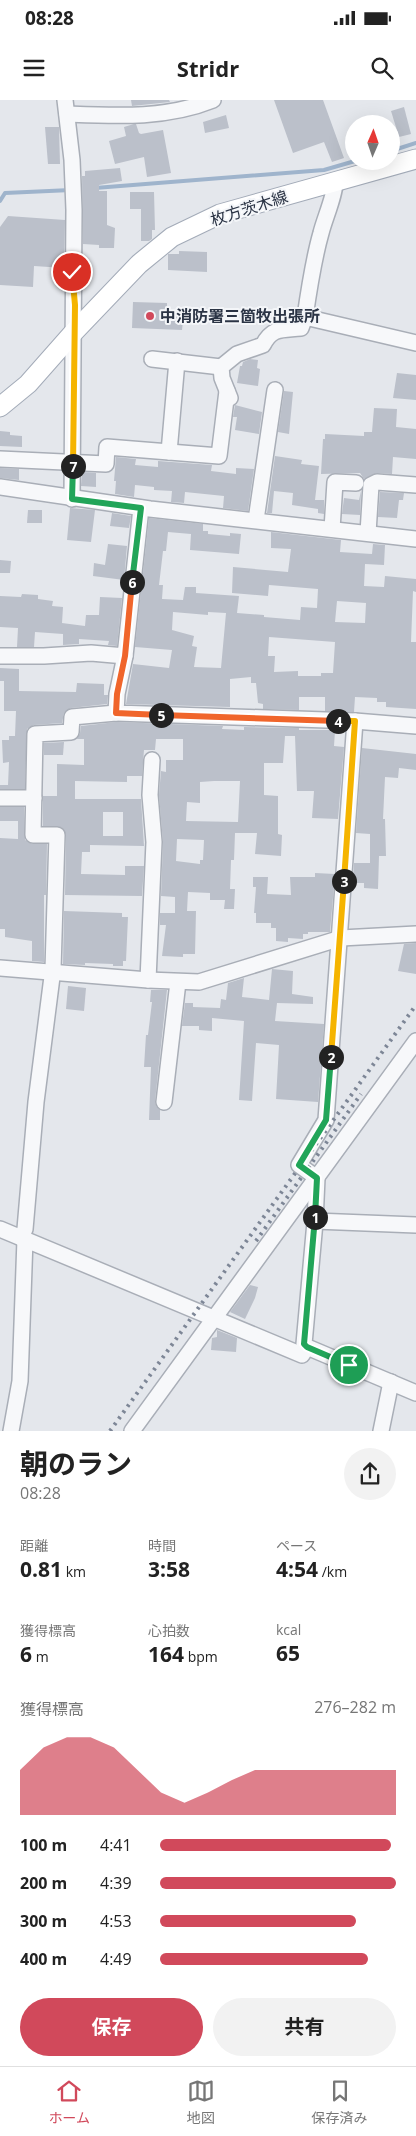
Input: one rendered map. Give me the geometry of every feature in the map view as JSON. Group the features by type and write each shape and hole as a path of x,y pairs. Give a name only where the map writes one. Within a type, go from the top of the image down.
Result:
{"main road":[{"name":"枚方茨木線","path":"0,407 28,384 73,333 139,264 172,237 220,214 416,158"}],"street":[{"path":"72,499 73,333 75,305 72,272 74,210 72,160 66,107 134,116 174,112 213,100"},
{"path":"152,359 221,367 237,354 263,345 268,334 278,330 301,328 306,317 312,265 328,206 336,188 335,181"},
{"path":"306,317 416,343"},
{"path":"169,452 177,361"},
{"path":"0,459 106,464 106,447 219,456 230,397 222,378 221,367"},
{"path":"256,520 275,390"},
{"path":"332,529 335,482 356,483"},
{"path":"368,534 371,485 377,482 416,484"},
{"path":"0,487 141,508 416,539"},
{"path":"116,713 117,694 125,656 141,508"},
{"path":"0,656 91,653 125,656"},
{"path":"11,1431 20,1381 23,1238 36,1102 52,972 57,835 33,835 35,734 71,732 72,717 116,713 355,721 416,726"},
{"path":"317,1178 299,1165 326,1120 341,938 355,721"},
{"path":"148,980 154,842 150,795 152,760"},
{"path":"0,798 34,798"},
{"path":"0,968 178,982 206,980 341,938 416,934"},
{"path":"164,1102 178,982"},
{"path":"132,1431 416,1041"},
{"path":"317,1178 304,1344 307,1347 416,1393"},
{"path":"315,1221 416,1225"},
{"path":"0,1229 302,1355 307,1347"},
{"path":"381,1431 391,1382"}],"building":[{"path":"131,100 169,100 170,102 132,106"},
{"path":"274,100 323,100 344,158 332,162 324,142 293,153"},
{"path":"404,107 411,134 400,137 400,115 392,115 391,111"},
{"path":"226,115 229,128 205,133 203,122"},
{"path":"136,124 141,134 163,130 171,173 147,177 144,157 115,164 109,141 126,136 124,127"},
{"path":"45,127 59,127 60,164 48,164"},
{"path":"120,168 122,181 99,185 99,191 107,191 107,225 115,228 114,248 99,248 99,245 83,244 82,176 85,176 85,171"},
{"path":"130,192 154,192 155,230 152,230 152,239 149,241 141,241 141,209 130,209"},
{"path":"8,216 65,220 64,268 34,266 33,287 0,285 0,227"},
{"path":"179,251 207,252 207,272 168,270 168,254 179,254"},
{"name":"中消防署三箇牧出張所","path":"133,302 167,303 167,310 184,312 182,330 132,328"},
{"path":"250,359 258,360 257,368 260,369 258,386 237,383 240,366 242,366 243,362"},
{"path":"397,373 416,375 416,400 393,398"},
{"path":"284,391 293,392 289,434 278,432"},
{"path":"235,405 262,412 259,434 235,430 237,417 233,417"},
{"path":"374,408 397,409 396,427 416,429 416,459 393,457 392,474 377,473 364,479 360,473 321,474 325,434 364,436 364,432 372,432"},
{"path":"0,431 10,432 10,435 22,436 22,447 0,446"},
{"path":"275,456 302,460 301,464 319,466 315,500 324,500 324,514 318,513 318,509 292,505 293,493 274,491 272,513 267,513"},
{"path":"116,457 136,459 135,465 158,467 158,461 212,465 211,471 236,474 236,468 254,469 248,511 223,508 224,496 185,492 184,503 171,502 172,491 154,490 154,487 135,485 134,497 115,494"},
{"path":"0,468 19,469 19,480 0,478"},
{"path":"82,472 96,473 96,487 81,486"},
{"path":"361,491 360,515 342,514 344,498 359,500"},
{"path":"380,492 404,493 403,500 399,500 397,518 378,517"},
{"path":"70,508 95,510 91,542 67,540"},
{"path":"28,510 42,510 42,523 27,523"},
{"path":"112,513 131,516 129,528 110,526"},
{"path":"149,518 203,524 203,531 208,531 208,534 230,536 230,533 241,534 239,554 190,550 191,534 168,532 166,551 163,551 159,585 163,585 162,599 183,600 185,587 196,587 196,593 239,596 237,613 300,620 301,607 317,608 318,589 269,585 268,596 232,593 233,567 288,572 291,549 271,548 271,532 341,540 340,552 372,554 373,544 385,545 384,565 365,564 364,586 384,587 385,576 416,579 416,592 413,591 411,642 416,642 416,709 386,707 386,702 377,702 377,698 355,697 354,712 325,711 325,697 299,697 299,710 263,709 263,704 258,703 256,683 251,683 251,677 230,679 230,707 126,704 133,664 169,668 172,650 135,647","holes":["337,601 366,603 365,623 335,622","173,612 208,615 208,612 226,613 221,668 194,667 197,647 192,646 194,636 172,630","269,637 335,642 333,673 321,673 321,676 298,676 298,671 274,672 275,656 268,656"]},
{"path":"108,544 127,546 124,580 93,576 94,563 105,565"},
{"path":"0,560 11,561 10,573 0,573"},
{"path":"22,594 38,595 38,599 53,601 52,606 63,607 62,623 85,626 86,615 99,615 100,597 122,598 117,646 108,645 109,641 79,639 79,644 63,645 63,634 35,632 34,647 17,647 18,628 0,627 0,596 21,597"},
{"path":"0,668 19,669 19,691 76,692 77,683 104,684 104,695 108,695 107,704 71,708 64,713 62,723 34,725 27,729 25,789 0,789 0,785 8,785 9,762 3,763 2,740 9,740 9,736 15,736 16,711 4,711 4,681 0,681"},
{"path":"116,722 223,726 222,729 244,730 244,727 345,730 335,731 334,746 344,747 338,819 312,818 314,791 297,791 295,736 285,736 283,763 264,763 264,795 278,796 278,834 282,835 281,856 255,854 257,833 235,833 234,860 231,860 230,889 235,889 234,909 224,909 225,900 210,900 210,893 188,892 187,911 196,911 195,954 183,954 183,957 162,956 166,925 160,925 160,913 175,913 175,897 161,896 163,842 159,795 161,771 166,772 166,760 183,760 183,739 156,739 155,750 144,750 142,776 127,776 127,782 75,781 75,799 141,799 144,846 90,845 90,852 82,852 81,874 125,875 125,866 144,866 142,896 65,895 66,835 61,827 43,826 43,796 57,796 57,764 84,765 84,739 77,739 81,726","holes":["240,781 238,822 186,821 187,802 200,803 200,782","103,812 123,812 123,836 103,836","177,839 204,840 203,860 200,860 200,864 176,861"]},
{"path":"64,742 63,755 44,755 44,743"},
{"path":"362,748 416,754 416,770 399,768 398,778 385,777 383,819 385,819 386,856 379,856 378,889 364,888 364,883 353,883 354,863 370,863 370,834 356,833"},
{"path":"0,807 24,807 25,840 33,844 47,844 46,895 44,895 44,962 32,961 32,941 5,937 5,929 0,929 0,838 18,839 18,821 0,821"},
{"path":"315,873 335,874 330,932 308,932 308,934 303,934 303,939 288,938 288,942 276,941 276,928 271,928 271,923 256,923 256,913 254,913 256,887 253,887 253,877 268,877 267,894 291,895 290,877 315,877"},
{"path":"64,911 122,913 122,917 128,917 126,961 123,961 123,966 85,963 85,965 63,964"},
{"path":"416,943 416,974 398,971 404,944"},
{"path":"272,969 293,971 292,994 313,997 313,1004 277,1003 275,1021 324,1024 318,1102 276,1099 279,1045 256,1043 252,1101 239,1100 244,1021 212,1018 212,1031 199,1030 199,1026 182,1026 185,1003 193,1003 193,1007 220,1008 221,999 226,1000 228,983 244,978 242,997 269,1000"},
{"path":"68,986 86,988 84,1011 66,1009"},
{"path":"151,990 167,990 155,1101 156,1106 160,1110 160,1120 149,1120 151,1067 144,1067 146,1035 148,1035 152,1002 150,1002"},
{"path":"250,1285 258,1287 245,1319 230,1312"},
{"path":"217,1330 237,1338 236,1352 211,1350 212,1338 217,1337"}],"waterway":[{"path":"400,148 416,143"},
{"path":"95,188 324,170 345,164"},
{"path":"0,201 5,193 71,190"}],"railway":[{"path":"110,1431 416,1005"},
{"path":"256,1241 361,1094"}],"place":[{"name":"中消防署三箇牧出張所","path":"150,316"}],"route":[{"path":"72,272 75,305 73,333 72,499 141,508 134,557 125,656 117,694 116,713 355,721 341,938 326,1120 299,1165 317,1178 304,1344 349,1365"}]}
